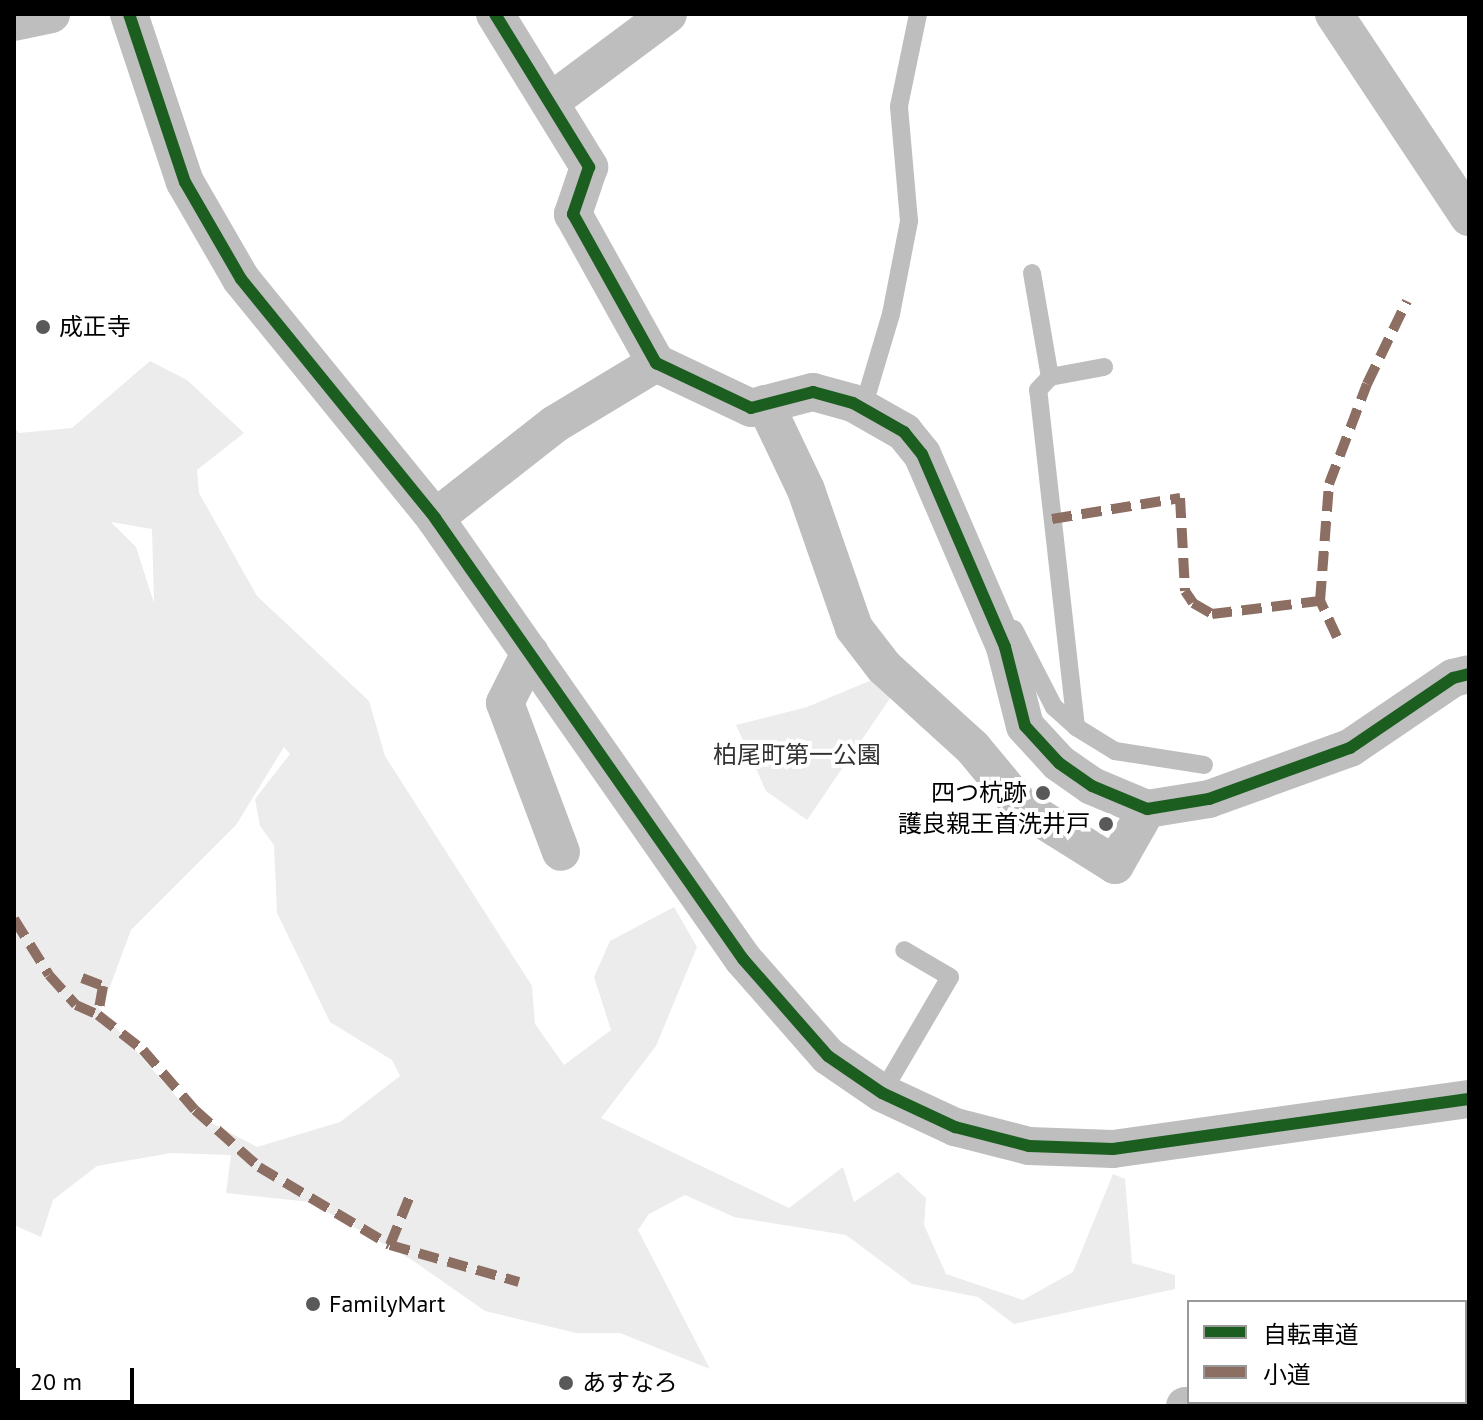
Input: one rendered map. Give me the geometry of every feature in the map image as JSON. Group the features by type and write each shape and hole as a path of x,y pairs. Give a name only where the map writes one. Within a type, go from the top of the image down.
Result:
{"street":[{"path":"14,22 51,14"},
{"path":"129,14 185,182 241,279 435,518 743,959 828,1056 882,1093 955,1127 1029,1146 1113,1149 1469,1099"},
{"path":"495,14 589,167 573,214 656,363 751,408 813,392 863,408 904,432 922,454 1005,647 1025,726 1059,763 1092,786 1147,809 1209,799 1289,773 1350,748 1376,724 1453,678 1469,674"},
{"path":"550,102 668,14"},
{"path":"1334,14 1458,174 1469,217"},
{"path":"435,518 555,424 656,363"},
{"path":"765,404 806,490 854,628 884,667 973,748 1021,806 1115,865 1147,809"},
{"path":"530,653 505,703 561,852"},
{"path":"1185,1406 1210,1406"}],"lane":[{"path":"863,408 891,314 909,221 899,106 918,14"},
{"path":"1032,273 1050,377"},
{"path":"1076,727 1038,390 1050,377 1104,367"},
{"path":"980,588 999,598 1054,707 1076,727 1115,751 1204,765"},
{"path":"882,1093 950,977 904,950"}],"green space":[{"path":"150,361 187,380 244,433 197,470 199,493 257,596 369,701 385,756 532,986 535,1024 564,1065 611,1030 594,977 610,941 674,907 697,947 656,1046 601,1118 789,1208 843,1167 854,1202 898,1172 926,1198 924,1225 946,1274 1023,1300 1073,1272 1113,1174 1125,1179 1132,1263 1175,1275 1175,1289 1014,1324 978,1297 912,1284 846,1235 734,1217 685,1195 649,1214 638,1230 710,1369 620,1333 576,1333 485,1311 412,1260 310,1202 226,1193 231,1155 171,1153 97,1166 53,1200 41,1237 14,1225 14,427 19,433 72,428","holes":["111,522 152,529 154,603 136,547","284,747 290,754 255,799 260,826 274,845 277,913 330,1022 392,1060 400,1076 340,1122 257,1147 189,1111 95,1004 102,1008 131,930 236,825"]},
{"name":"柏尾町第一公園","path":"879,677 895,691 807,820 766,791 736,725 807,707"}],"marked path":[{"path":"1337,637 1320,601 1329,484 1367,384 1407,301"},
{"path":"1052,519 1180,498 1185,591 1193,603 1212,614 1320,601"},
{"path":"14,919 49,975 76,1005 98,1015"},
{"path":"82,978 103,986 98,1015 143,1050 195,1110 259,1167 390,1245 519,1282"},
{"path":"390,1245 411,1193"}],"cycle path":[{"path":"129,14 185,182 241,279 435,518 743,959 828,1056 882,1093 955,1127 1029,1146 1113,1149 1469,1099"},
{"path":"495,14 589,167 573,214 656,363 751,408 813,392 853,403 904,432 922,454 1005,647 1025,726 1059,763 1092,786 1147,809 1209,799 1350,748 1453,678 1469,674"}],"place":[{"name":"成正寺","path":"43,327"},
{"name":"四つ杭跡","path":"1043,793"},
{"name":"護良親王首洗井戸","path":"1106,824"},
{"name":"FamilyMart","path":"313,1304"},
{"name":"あすなろ","path":"566,1383"}]}
